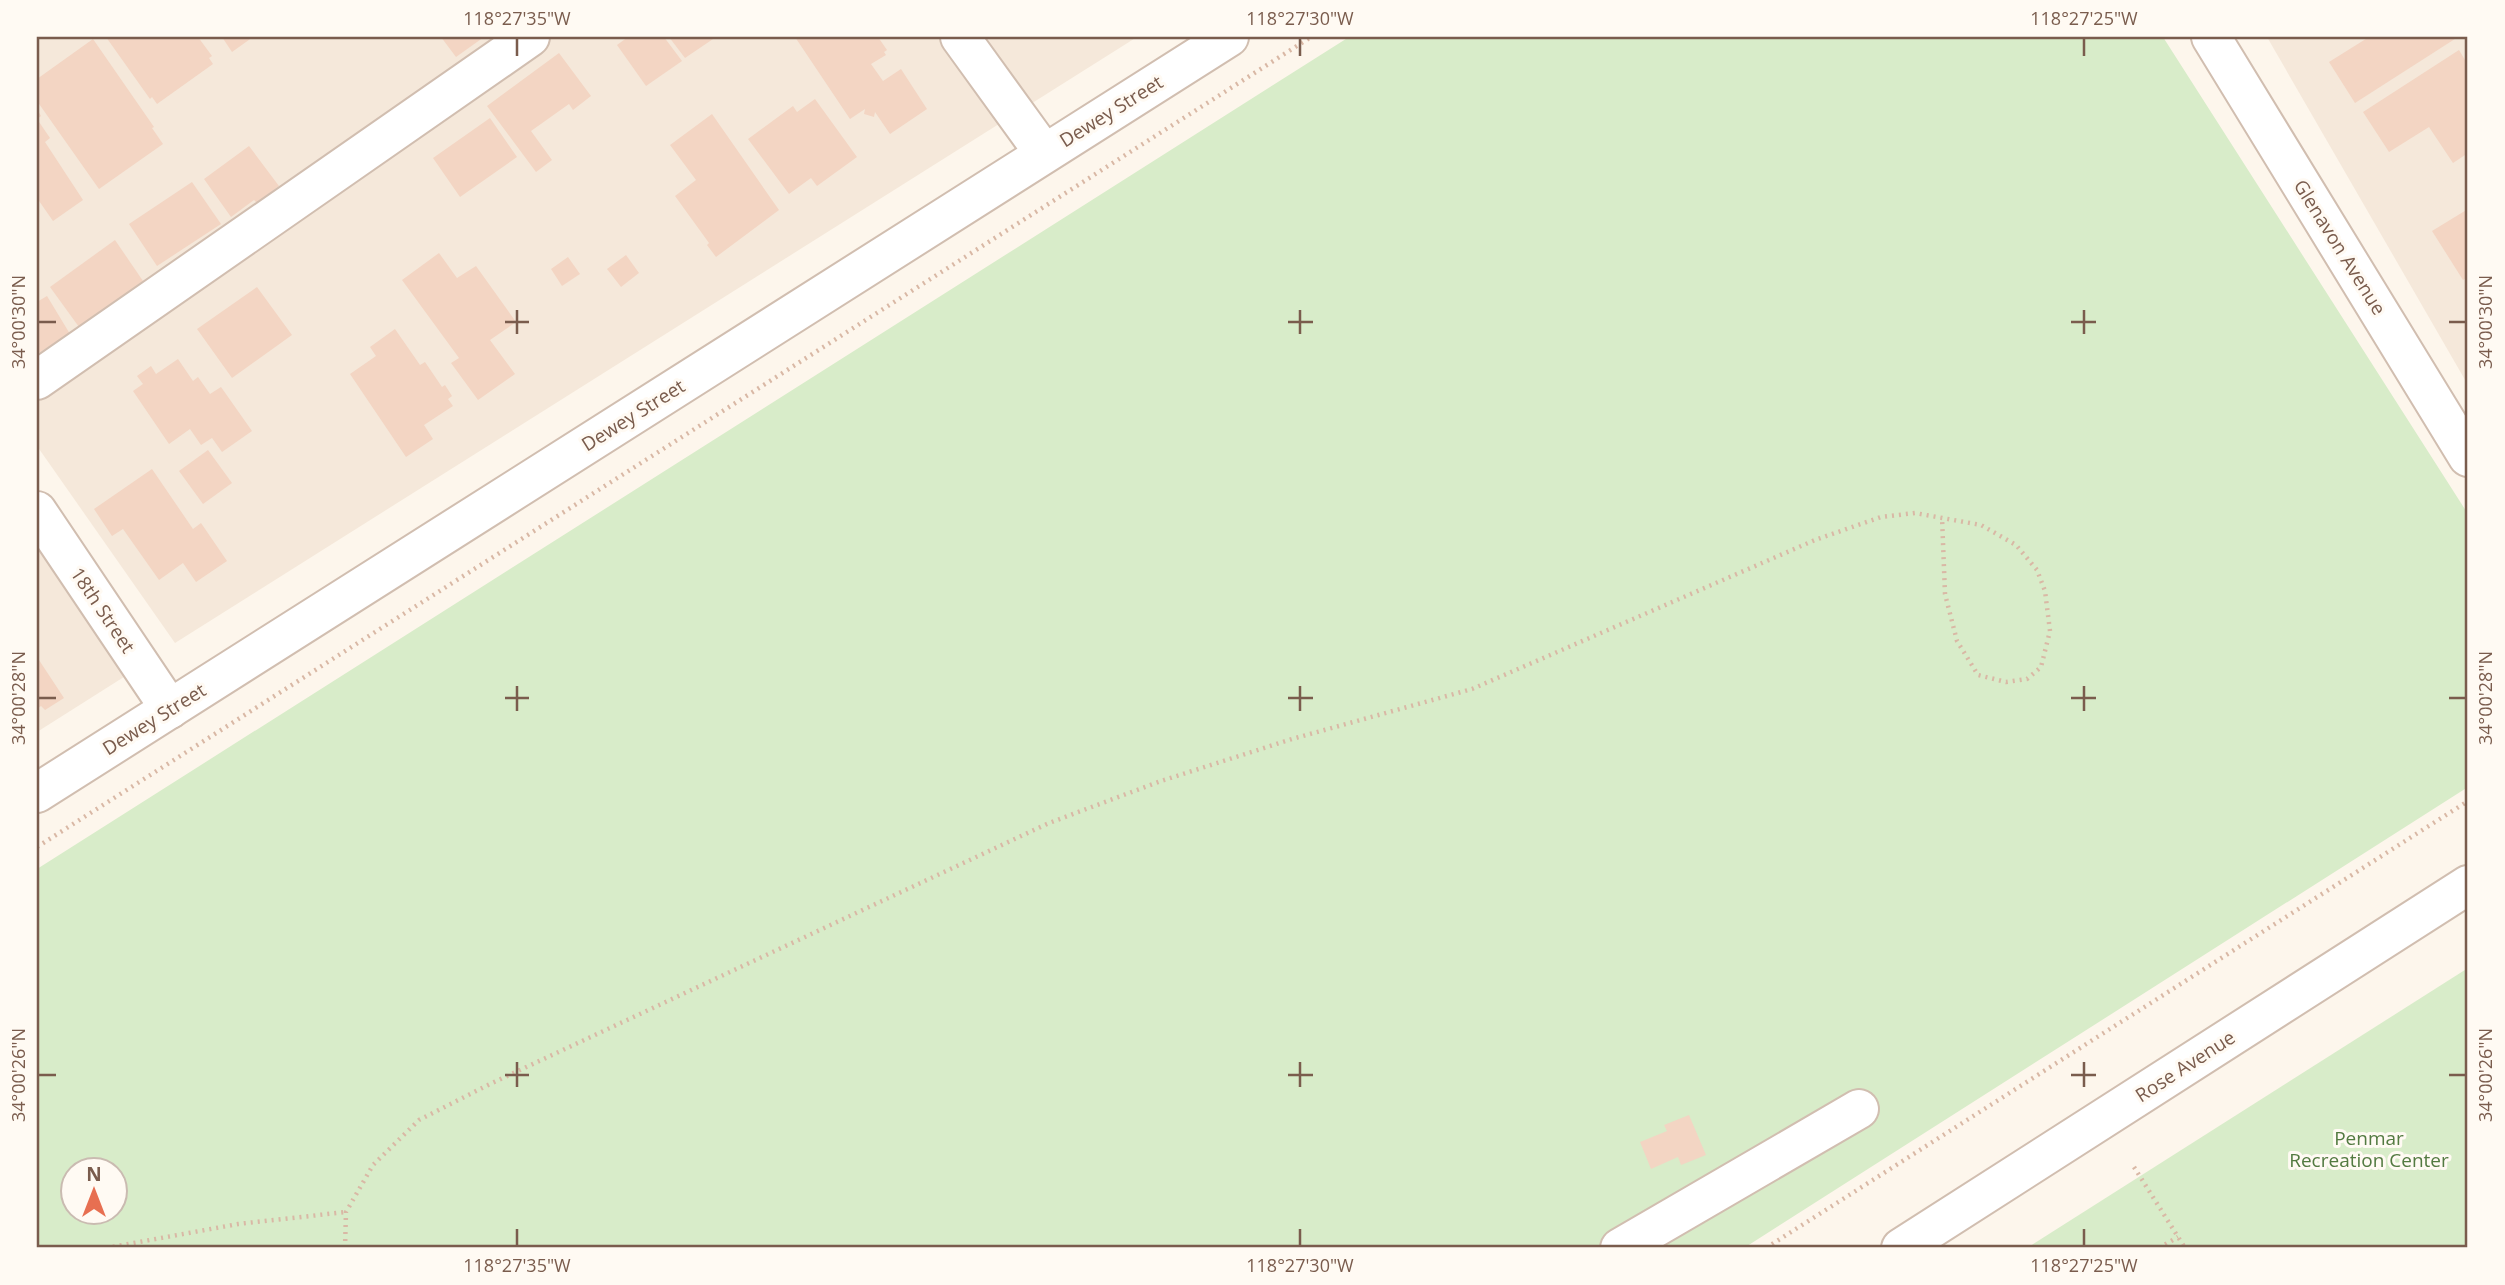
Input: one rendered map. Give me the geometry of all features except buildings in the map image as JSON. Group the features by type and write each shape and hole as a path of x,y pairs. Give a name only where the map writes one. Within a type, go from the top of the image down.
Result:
{"street":[{"path":"37,380 530,37"},
{"path":"960,37 1044,153"},
{"name":"Dewey Street","path":"37,793 1229,37"},
{"name":"Glenavon Avenue","path":"2211,37 2468,457"},
{"name":"18th Street","path":"37,512 170,709"},
{"name":"Rose Avenue","path":"1901,1248 2468,884"},
{"path":"1620,1248 1859,1109"}],"path":[{"path":"37,847 1311,37"},
{"path":"345,1248 346,1212 373,1166 419,1120 490,1084 1048,823 1161,781 1292,739 1472,689 1815,540 1881,517 1915,513 1942,517 1981,525 2016,545 2036,570 2045,591 2050,631 2041,667 2027,679 2006,682 1978,675 1957,641 1945,594 1942,517"},
{"path":"1766,1248 2468,801"},
{"path":"2134,1167 2185,1248"},
{"path":"106,1248 237,1224 346,1212"},
{"path":"2159,1248 2178,1237"}],"shaded area":[{"path":"37,37 1137,37 175,643 37,446"},
{"path":"2267,37 2468,37 2468,385"},
{"path":"37,548 127,675 37,732"}],"green space":[{"path":"1349,37 2163,37 2468,514 2468,787 1744,1248 37,1248 37,869"},
{"name":"Penmar Recreation Center","path":"2468,968 2468,1248 2027,1248"}]}
